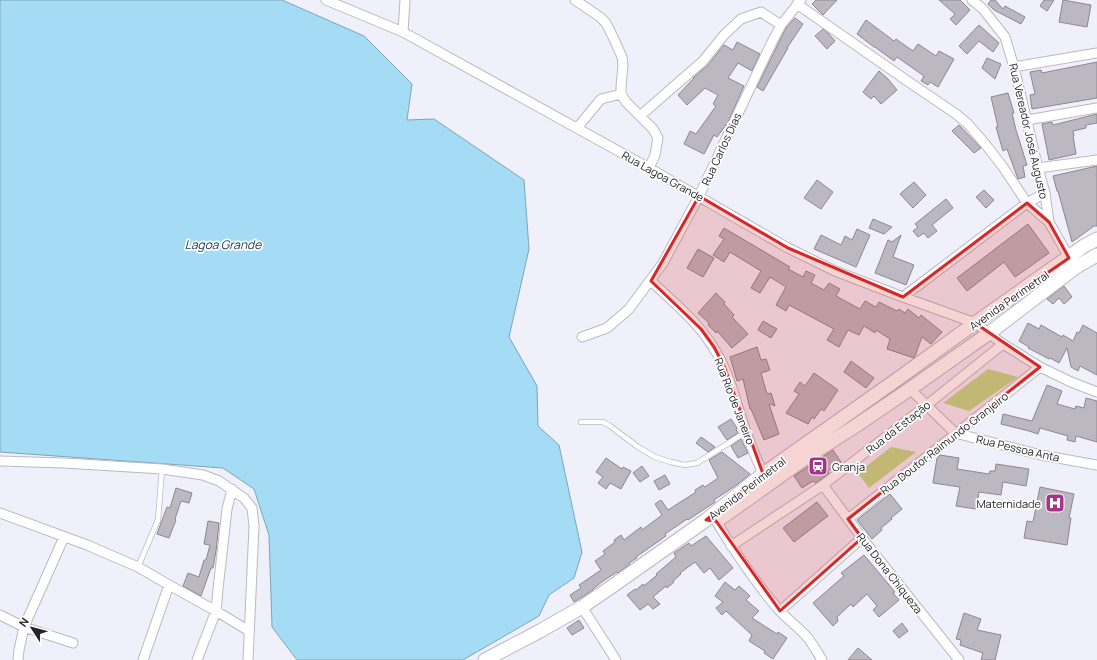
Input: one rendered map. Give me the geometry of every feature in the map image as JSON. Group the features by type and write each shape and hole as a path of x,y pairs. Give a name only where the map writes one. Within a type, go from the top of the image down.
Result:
{"street":[{"name":"Rua Lagoa Grande","path":"326,0 403,32 699,196 788,248 835,271 975,323 988,334 1040,367 1071,382 1097,392"},
{"path":"403,32 405,0"},
{"path":"575,0 600,17 606,23 622,57 623,65 621,94 626,102 653,130 658,138 655,155 649,168"},
{"name":"Rua Vereador José Augusto","path":"972,0 982,9 1005,37 1014,67 1045,193 1049,222 1072,262"},
{"path":"799,2 888,68 956,114 968,124 1003,167 1027,203 1049,222"},
{"name":"Rua Carlos Dias","path":"582,337 607,328 629,309 663,263 699,196 771,44 781,25 799,2"},
{"path":"640,116 702,61 724,35 741,19 761,12 781,25"},
{"path":"1014,67 1097,53"},
{"path":"577,128 600,99 621,94"},
{"path":"1027,120 1097,108"},
{"path":"1038,168 1097,160"},
{"path":"903,297 1027,203 1045,193"},
{"name":"Avenida Perimetral","path":"711,521 763,474 854,428 988,334 1072,262 1084,246 1097,239"},
{"name":"Avenida Perimetral","path":"711,521 804,452 899,378 975,323 1072,262 1097,255"},
{"name":"Rua Rio de Janeiro","path":"651,281 701,329 714,348 724,366 746,432 763,474"},
{"name":"Rua da Estação","path":"731,546 823,484 927,405 1003,344"},
{"name":"Rua Doutor Raimundo Granjeiro","path":"848,519 1040,367"},
{"path":"910,389 955,433"},
{"name":"Rua Pessoa Anta","path":"955,433 1041,455 1097,465"},
{"path":"0,461 162,469 203,475 219,481 244,498 252,508 254,526 248,660"},
{"name":"Rua Dona Chiqueza","path":"823,484 862,538 959,660"},
{"path":"197,660 216,611 226,516 232,489"},
{"path":"0,513 87,545 138,567 249,631"},
{"path":"485,660 582,607 711,521 766,595 780,611 807,636 822,660"},
{"path":"18,660 24,627 64,537"},
{"path":"780,611 862,538"},
{"path":"143,660 169,585"},
{"path":"582,607 616,660"},
{"path":"0,615 24,627 73,643"}],"lane":[{"path":"581,422 603,422 655,457 685,465 696,463 746,432"},
{"path":"138,567 158,520 162,469"}],"highlighted area":[{"path":"699,196 788,248 903,297 1027,203 1049,222 1069,258 975,323 1040,367 848,519 862,538 780,611 716,521 706,520 763,474 724,366 714,347 701,329 651,281"}],"green space":[{"path":"988,369 1018,377 969,411 943,403"},
{"path":"891,447 916,452 869,488 858,473"}],"water":[{"name":"Lagoa Grande","path":"0,0 282,0 364,36 412,84 407,120 434,119 524,180 529,249 509,337 537,386 538,426 559,445 582,552 574,578 549,595 539,616 463,660 297,660 272,627 269,535 254,489 223,468 0,452"}],"building":[{"path":"816,0 837,0 823,15 812,4"},
{"path":"939,0 960,0 970,10 956,25 950,19 955,14"},
{"path":"991,0 995,0 1003,9 1005,6 1025,17 1021,24 994,10 988,4"},
{"path":"1044,0 1054,0 1047,11 1040,6"},
{"path":"1063,0 1091,5 1087,27 1059,22"},
{"path":"795,18 803,24 787,48 763,91 757,87 786,28"},
{"path":"866,20 894,41 896,39 913,51 918,44 936,56 939,51 954,59 938,87 930,82 928,85 921,81 924,76 897,57 894,61 857,34"},
{"path":"979,25 999,43 993,52 979,41 967,54 959,46"},
{"path":"823,29 835,41 827,49 815,36"},
{"path":"737,42 760,54 752,71 738,63 728,78 744,86 728,122 717,137 714,135 704,154 684,144 690,131 696,134 716,106 713,104 718,95 705,88 687,105 678,95 693,78 708,65 724,45 733,50"},
{"path":"987,58 1001,64 995,79 982,68"},
{"path":"1097,62 1097,98 1032,109 1030,95 1035,94 1030,72 1041,70 1042,73"},
{"path":"879,71 897,90 881,104 874,96 871,99 863,92"},
{"path":"1008,93 1014,113 1012,113 1016,130 1027,165 1023,166 1025,177 1018,179 1007,149 1003,151 996,127 998,127 991,97"},
{"path":"1097,114 1097,123 1086,125 1086,128 1073,131 1076,154 1049,160 1042,124 1052,122 1053,125"},
{"path":"959,125 981,148 974,153 952,131"},
{"path":"1097,166 1097,226 1094,226 1072,242 1053,176"},
{"path":"817,180 833,192 821,209 804,198"},
{"path":"914,182 926,195 913,208 900,194"},
{"path":"984,190 994,200 986,208 976,197"},
{"path":"946,199 953,208 932,225 937,231 928,238 924,233 918,237 913,231 918,227 915,224"},
{"path":"873,219 892,227 884,234 869,228"},
{"path":"1028,224 1049,253 1015,277 1004,262 967,291 957,278"},
{"path":"724,228 790,267 788,269 803,277 806,271 815,275 811,283 824,290 829,283 840,289 836,296 860,309 865,301 876,307 879,302 897,311 899,309 905,313 908,309 919,318 921,315 942,332 931,344 922,337 914,358 887,349 890,339 876,330 875,333 864,326 859,335 848,330 839,347 827,340 834,329 789,305 786,311 776,305 786,287 770,277 760,293 751,288 761,271 730,252 724,262 713,255 724,239 719,236"},
{"path":"857,229 870,235 856,267 814,249 821,235 841,245 845,236 852,240"},
{"path":"901,235 893,257 914,265 906,285 875,273 888,240 892,242"},
{"path":"698,249 714,258 703,277 687,268"},
{"path":"1064,286 1072,297 1064,304 1059,298 1053,304 1047,299"},
{"path":"716,293 725,302 724,304 734,315 732,317 748,334 732,348 698,313"},
{"path":"763,321 777,329 771,338 758,330"},
{"path":"1028,323 1039,329 1041,325 1062,337 1063,335 1073,341 1077,332 1079,333 1083,325 1097,333 1097,375 1080,366 1078,371 1071,367 1067,348 1059,363 1028,348 1029,347 1019,341"},
{"path":"757,347 761,360 766,359 770,370 761,373 767,394 771,393 775,406 769,404 779,434 764,440 750,409 743,379 737,381 730,357"},
{"path":"851,361 874,378 866,388 844,372"},
{"path":"814,373 838,390 824,411 821,409 814,419 812,417 808,424 786,413 799,394 794,391 800,382 805,386"},
{"path":"1047,385 1062,391 1057,404 1075,409 1076,406 1084,408 1086,398 1097,401 1097,442 1076,436 1075,442 1067,440 1068,436 1040,428 1038,434 1001,424 1003,414 1032,421"},
{"path":"731,419 737,428 738,433 727,440 718,427"},
{"path":"701,437 715,447 708,452 696,443"},
{"path":"741,439 748,453 738,458 731,446"},
{"name":"Granja","path":"833,450 841,462 828,471 829,473 816,483 813,481 802,488 794,476"},
{"path":"722,452 750,474 714,500 715,502 665,534 666,536 636,557 637,558 618,573 617,572 603,581 593,590 574,602 570,595 581,588 579,585 601,570 595,561 605,554 603,551 615,542 614,540 621,535 624,540 641,527 642,530 662,515 655,504 661,500 668,510 696,492 695,490 703,485 705,487 718,478 709,460"},
{"path":"940,455 959,458 957,469 989,474 990,471 995,471 996,464 1029,469 1026,486 1003,482 1001,495 979,492 976,509 956,506 960,487 933,483 937,458"},
{"path":"606,458 622,469 623,467 631,471 621,489 610,483 606,489 598,483 603,477 596,472"},
{"path":"642,466 649,476 640,482 633,473"},
{"path":"665,475 670,484 659,490 654,481"},
{"path":"1040,487 1074,494 1069,518 1071,518 1067,545 1024,538 1027,521 1033,522"},
{"path":"176,488 192,493 189,503 181,501 169,538 157,534 167,507 170,508"},
{"path":"890,494 902,509 881,528 882,530 872,539 857,520"},
{"path":"817,502 828,516 794,542 783,528"},
{"path":"208,521 219,523 213,568 211,568 201,596 183,586 188,573 199,577 204,560 206,560 210,545 204,544"},
{"path":"706,536 733,568 719,580 710,568 704,573 695,562 680,573 681,574 667,588 666,586 653,597 660,604 653,609 648,604 640,610 627,595 643,584 644,586 657,575 656,574 676,557 674,553 689,543 691,546"},
{"path":"864,555 895,592 893,593 899,600 879,617 873,610 877,606 867,594 853,607 851,604 837,617 838,621 833,626 813,603 844,576 841,573"},
{"path":"725,582 735,590 739,586 750,596 746,600 759,611 752,618 777,634 778,632 787,638 773,659 764,653 765,651 749,641 752,635 726,611 722,615 716,608 723,602 715,596"},
{"path":"964,613 981,619 977,630 1001,635 995,660 981,660 983,653 960,645 961,640 956,639"},
{"path":"579,620 584,628 572,635 567,628"},
{"path":"902,623 908,631 899,638 893,631"},
{"path":"858,648 872,660 848,660"}],"place":[{"name":"Granja","path":"818,466"},
{"name":"Maternidade","path":"1055,503"}]}
